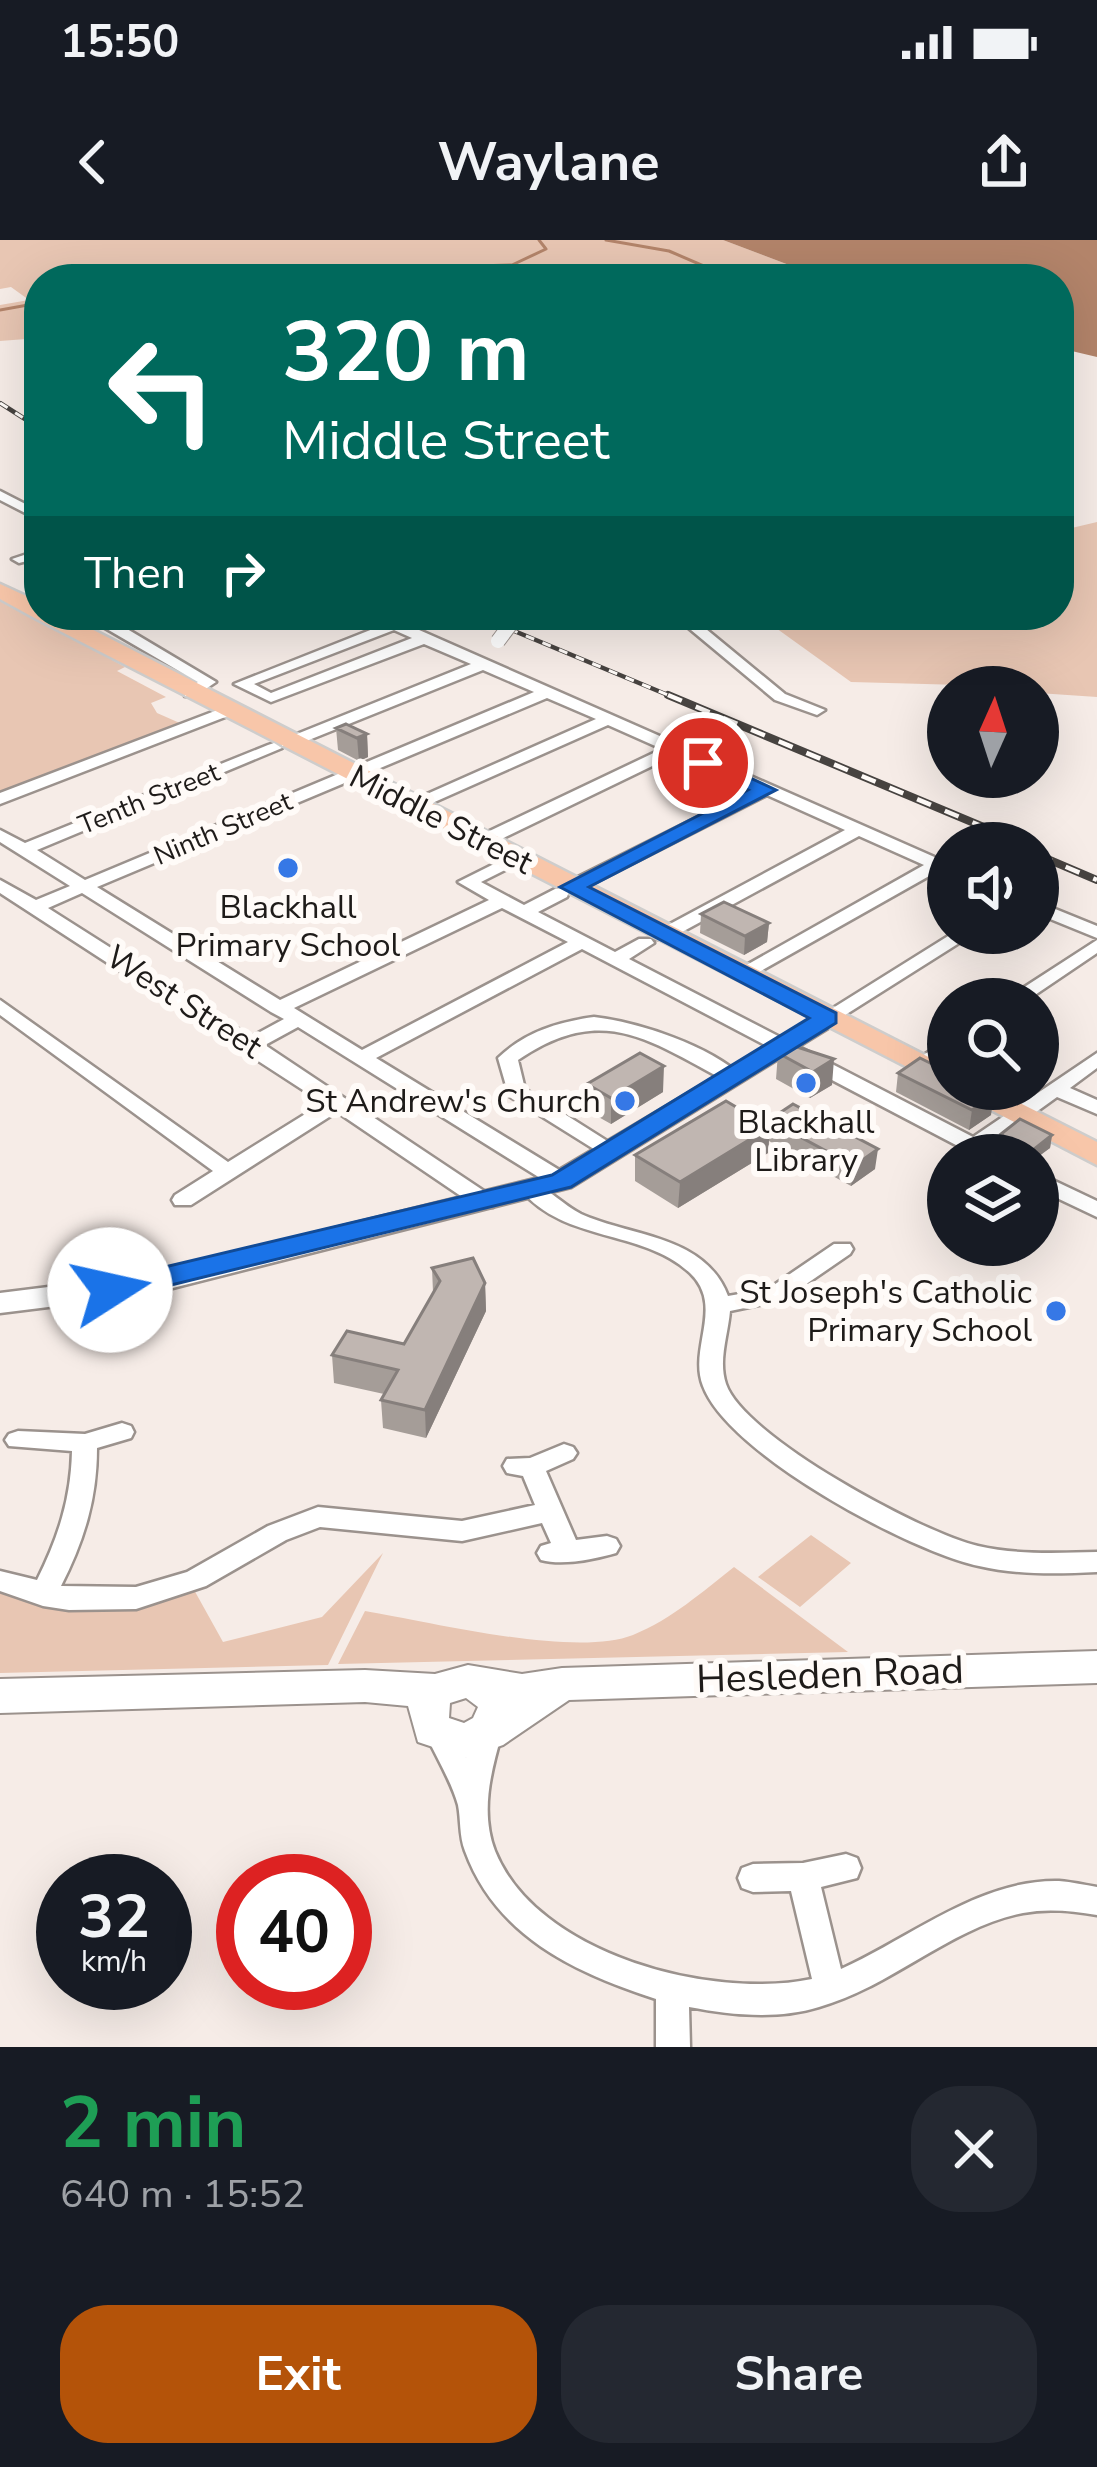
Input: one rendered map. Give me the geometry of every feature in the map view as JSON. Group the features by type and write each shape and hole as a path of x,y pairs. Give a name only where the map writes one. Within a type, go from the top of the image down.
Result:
{"main road":[{"name":"Middle Street","path":"74,630 228,711 281,746 353,775 518,859 654,939 743,975 927,1064"},
{"path":"1009,1110 1097,1155"},
{"name":"Hesleden Road","path":"479,1684 522,1690 562,1684 1097,1667"},
{"path":"435,1716 457,1682 479,1684 499,1706 488,1732"},
{"path":"0,1696 340,1687 435,1716 466,1741 562,1684"}],"street":[{"path":"19,560 24,558"},
{"path":"119,630 209,682 190,693"},
{"path":"385,630 242,683 271,698 426,638"},
{"path":"406,630 479,667 927,860"},
{"path":"479,667 505,630"},
{"path":"698,630 780,697 817,710"},
{"name":"Tenth Street","path":"23,850 479,667"},
{"name":"Ninth Street","path":"35,907 543,694"},
{"path":"0,799 228,711"},
{"path":"415,805 604,721"},
{"path":"483,841 672,750"},
{"path":"524,912 765,790"},
{"path":"616,959 857,830"},
{"path":"0,835 561,1181"},
{"path":"518,859 467,882 950,1134"},
{"path":"743,975 927,874"},
{"name":"West Street","path":"0,886 251,1045 485,1202"},
{"path":"251,1045 287,1014 502,901"},
{"path":"1059,916 1097,933"},
{"path":"360,1059 582,942"},
{"path":"1048,978 1097,945"},
{"path":"0,1303 145,1285 561,1181 932,954"},
{"path":"0,1006 228,1172"},
{"path":"612,1150 516,1092 508,1058 538,1034 581,1021 619,1022 733,1077"},
{"path":"1059,1087 1097,1059"},
{"path":"873,1094 906,1072"},
{"path":"1059,1090 1097,1108"},
{"path":"183,1200 338,1102"},
{"path":"1000,1134 1026,1110"},
{"path":"532,1190 564,1219 663,1248 693,1263 713,1287 719,1305 710,1365 728,1412 894,1528 993,1561 1046,1566 1097,1562"},
{"path":"1059,1191 1097,1210"},
{"path":"719,1305 775,1295 842,1249"},
{"path":"17,1440 85,1443 122,1432"},
{"path":"44,1594 79,1527 86,1495 85,1443"},
{"path":"564,1453 524,1466 551,1511 558,1551 607,1546"},
{"path":"0,1581 44,1594 108,1600 168,1589 303,1521 336,1516 462,1531 551,1511"},
{"path":"435,1716 471,1802 475,1848 495,1884 534,1925 587,1962 672,1990 751,2000 830,1988 908,1954 960,1918 997,1906 1072,1894 1097,1901"},
{"path":"471,1802 488,1732"},
{"path":"753,1878 803,1877 846,1868"},
{"path":"803,1877 830,1988"},
{"path":"672,1990 674,2047"}],"shaded area":[{"path":"0,240 723,240 786,264 24,264 24,296 11,287 0,289"},
{"path":"723,240 1097,240 1097,357 1074,352 1074,264 786,264"},
{"path":"24,301 24,339 0,341 0,305"},
{"path":"1097,522 1097,697 1059,694 1059,666 927,666 927,684 851,682 779,630 1074,630 1074,527"},
{"path":"0,597 24,610 24,630 59,630 125,667 117,671 166,697 151,703 157,713 182,724 0,793"},
{"path":"811,1535 851,1563 800,1607 758,1577"},
{"path":"383,1553 328,1665 0,1673 0,1591 42,1607 93,1607 193,1588 223,1642 322,1617"},
{"path":"734,1567 848,1652 338,1664 365,1611 502,1636 608,1641 661,1621"}],"building":[{"path":"346,724 367,734 357,738 336,728"},
{"path":"724,902 769,923 745,936 701,914"},
{"path":"791,1045 834,1059 813,1072 778,1053"},
{"path":"640,1053 664,1066 611,1098 587,1084"},
{"path":"920,1058 927,1062 927,1088 898,1073"},
{"path":"726,1101 770,1127 680,1182 635,1155"},
{"path":"793,1104 878,1149 854,1166 769,1120"},
{"path":"1020,1119 1050,1134 1001,1134"},
{"path":"473,1258 485,1283 425,1410 381,1400 398,1370 332,1355 347,1331 404,1344 440,1281 432,1268"}],"waterway":[{"path":"514,264 546,249 539,240"},
{"path":"606,240 669,251 699,264"},
{"path":"0,310 24,306"}],"railway":[{"path":"0,403 24,418"},
{"path":"512,630 675,698"},
{"path":"668,695 972,822"},
{"path":"1059,864 1097,880"}],"place":[{"name":"Blackhall Primary School","path":"288,868"},
{"name":"Blackhall Library","path":"806,1083"},
{"name":"St Andrew's Church","path":"625,1101"},
{"name":"St Joseph's Catholic Primary School","path":"1056,1311"}],"route":[{"path":"110,1290 561,1181 827,1018 572,887 765,790 703,763"}]}
